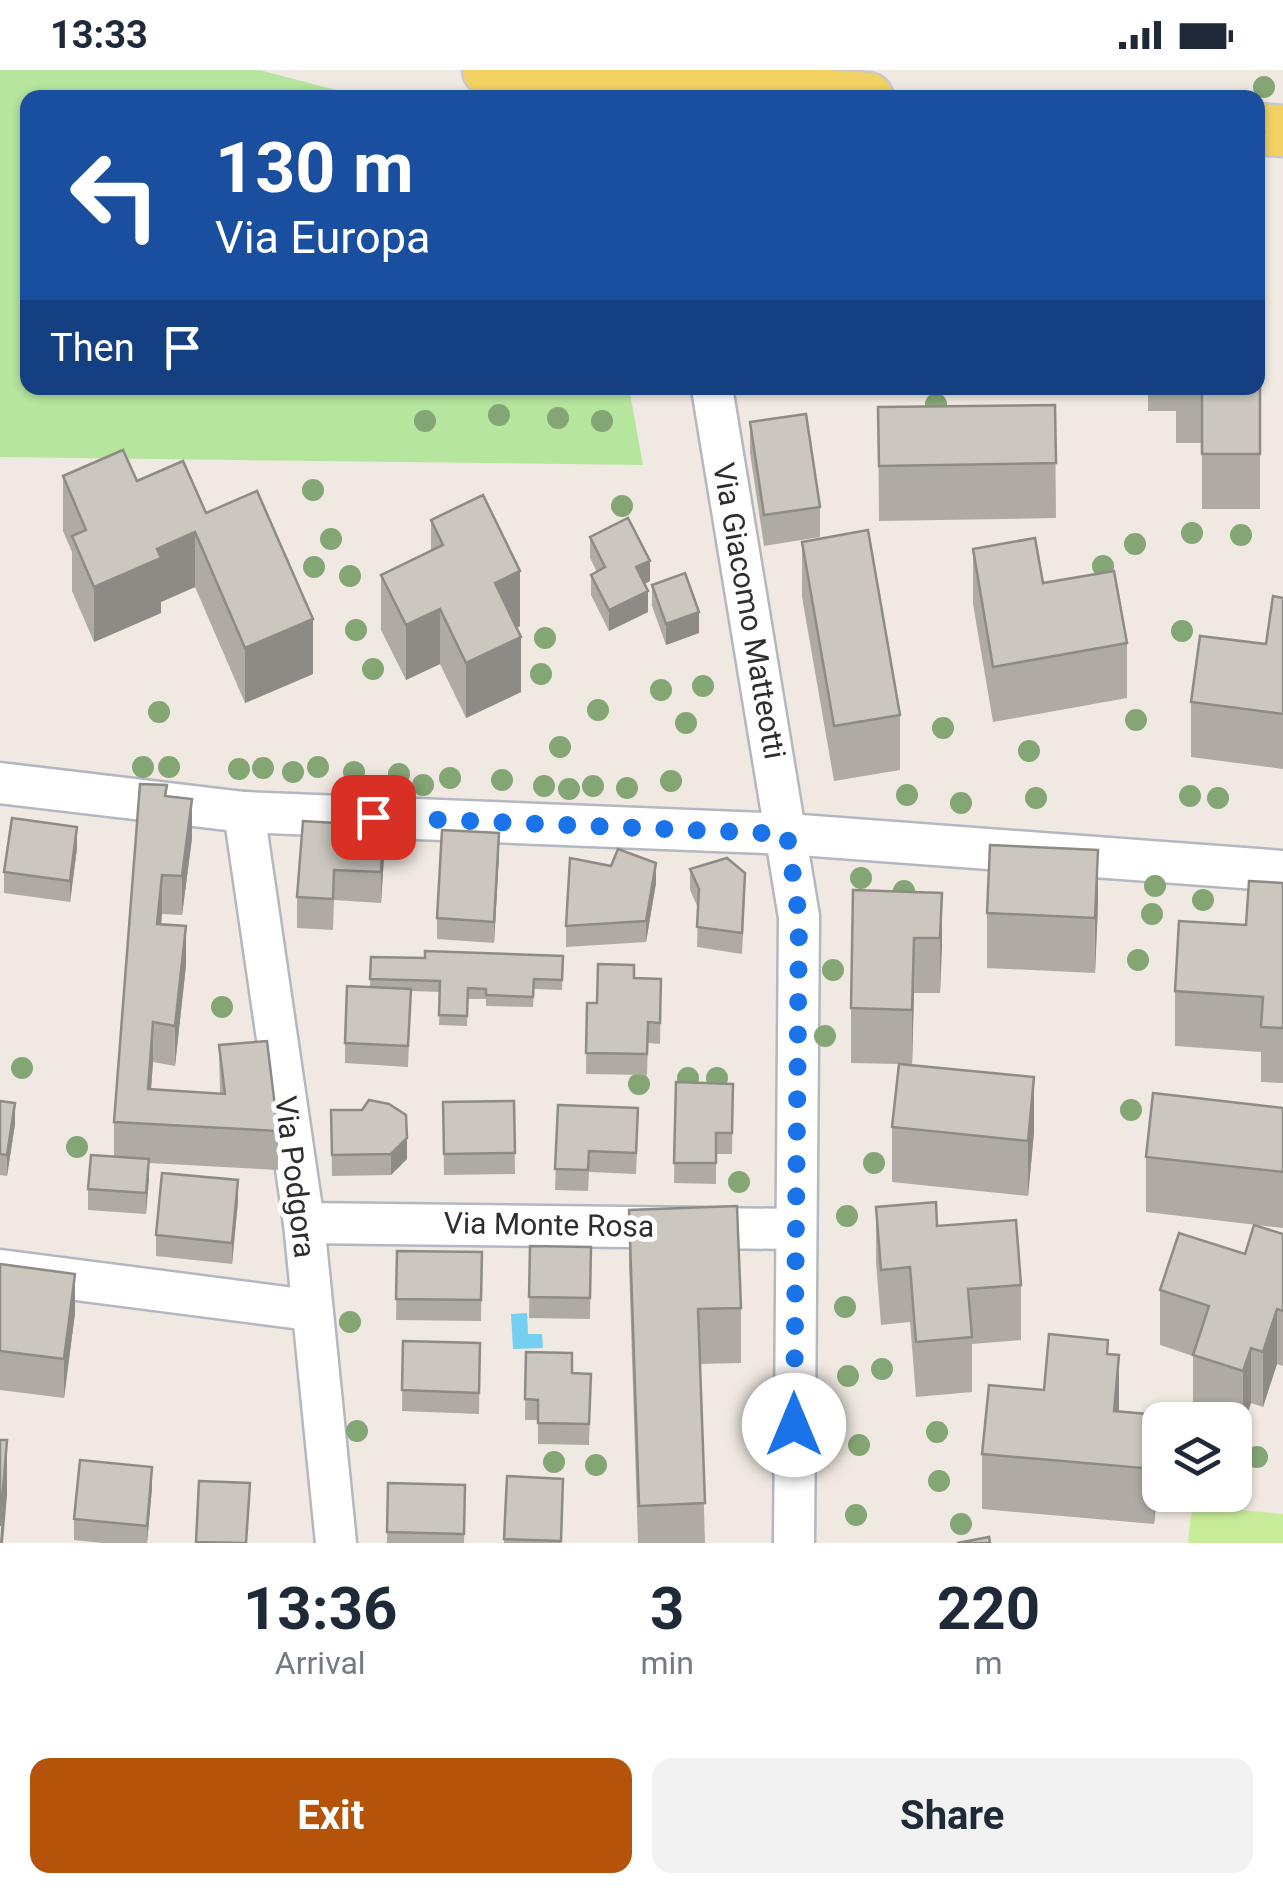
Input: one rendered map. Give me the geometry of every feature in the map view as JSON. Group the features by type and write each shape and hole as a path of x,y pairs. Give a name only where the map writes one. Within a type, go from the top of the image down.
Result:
{"main road":[{"path":"494,71 678,90"}],"street":[{"name":"Via Giacomo Matteotti","path":"713,395 799,917 794,1543"},
{"path":"0,782 244,812 787,834 1283,871"},
{"name":"Via Podgora","path":"244,812 304,1223 309,1310 336,1543"},
{"name":"Via Monte Rosa","path":"304,1223 794,1229"},
{"path":"0,1270 309,1310"}],"green space":[{"path":"0,70 259,70 336,90 20,90 20,395 630,395 643,465 0,457"},
{"path":"1191,1512 1283,1514 1283,1543 1188,1543"}],"water":[{"path":"527,1313 528,1334 542,1334 543,1348 513,1349 511,1314"}],"building":[{"path":"1202,395 1260,395 1260,454 1202,454"},
{"path":"1055,405 1056,463 879,466 878,407"},
{"path":"806,414 820,507 764,515 750,422"},
{"path":"123,450 137,481 183,461 206,513 257,491 313,619 245,648 195,532 157,549 161,558 94,587 72,536 86,530 63,476"},
{"path":"483,495 520,571 495,583 521,637 466,663 440,609 406,625 381,575 443,545 431,520"},
{"path":"628,518 650,561 636,567 648,591 609,610 591,575 605,567 590,537"},
{"path":"868,530 900,715 834,726 802,542"},
{"path":"1035,538 1043,583 1114,571 1127,643 993,667 973,549"},
{"path":"685,573 699,612 666,624 652,585"},
{"path":"1273,596 1283,598 1283,714 1191,702 1200,636 1266,644"},
{"path":"140,784 167,785 165,796 192,799 182,876 162,875 157,924 186,926 175,1026 153,1022 148,1089 225,1094 219,1045 267,1041 278,1131 114,1122"},
{"path":"12,818 77,827 70,881 4,872"},
{"path":"303,821 384,826 381,872 334,870 333,899 297,897"},
{"path":"442,830 499,833 494,922 437,918"},
{"path":"990,845 1098,850 1095,918 987,913"},
{"path":"618,849 656,863 646,921 566,926 570,858 611,866"},
{"path":"727,858 745,873 742,933 697,927 699,889 690,869"},
{"path":"1249,881 1283,883 1283,1028 1261,1027 1263,997 1175,991 1179,921 1246,925"},
{"path":"853,890 942,893 940,938 914,938 912,1010 851,1008"},
{"path":"425,951 563,956 562,980 534,979 533,997 486,995 486,989 468,988 467,1016 439,1015 440,981 370,979 371,957 425,958"},
{"path":"598,964 634,965 634,978 661,979 660,1023 648,1022 647,1054 586,1053 587,1003 597,1003"},
{"path":"347,986 411,989 408,1046 345,1043"},
{"path":"899,1064 1034,1077 1028,1141 892,1127"},
{"path":"676,1082 733,1084 732,1133 716,1133 716,1163 674,1163"},
{"path":"1153,1093 1283,1108 1283,1172 1146,1157"},
{"path":"369,1100 389,1104 406,1115 407,1138 391,1154 332,1155 331,1110 362,1110"},
{"path":"0,1101 15,1103 7,1155 0,1154"},
{"path":"514,1101 515,1153 444,1154 443,1102"},
{"path":"558,1105 638,1108 636,1153 589,1151 588,1170 555,1169"},
{"path":"91,1155 149,1159 146,1193 88,1189"},
{"path":"162,1173 238,1180 232,1243 156,1235"},
{"path":"936,1202 937,1226 1016,1220 1021,1285 968,1289 972,1337 916,1342 910,1267 881,1270 876,1207"},
{"path":"737,1206 741,1308 698,1309 705,1503 639,1506 629,1210"},
{"path":"1254,1225 1283,1234 1283,1311 1277,1309 1263,1352 1251,1348 1243,1371 1193,1355 1209,1306 1160,1290 1179,1233 1245,1254"},
{"path":"530,1246 591,1247 590,1298 529,1297"},
{"path":"397,1251 482,1252 481,1300 396,1299"},
{"path":"0,1264 75,1274 64,1359 0,1351"},
{"path":"1049,1334 1108,1340 1107,1354 1119,1355 1114,1411 1142,1413 1142,1468 982,1454 989,1385 1044,1390"},
{"path":"403,1341 480,1343 479,1393 402,1390"},
{"path":"526,1352 572,1353 572,1373 591,1374 589,1424 538,1423 538,1400 525,1399"},
{"path":"0,1440 7,1440 0,1526"},
{"path":"80,1460 152,1467 147,1526 74,1519"},
{"path":"507,1476 563,1479 561,1541 504,1539"},
{"path":"199,1481 250,1483 246,1543 196,1542"},
{"path":"388,1483 465,1485 464,1534 387,1532"},
{"path":"989,1537 990,1543 957,1543"}],"route":[{"path":"373,817 787,834 799,917 794,1425"}]}
